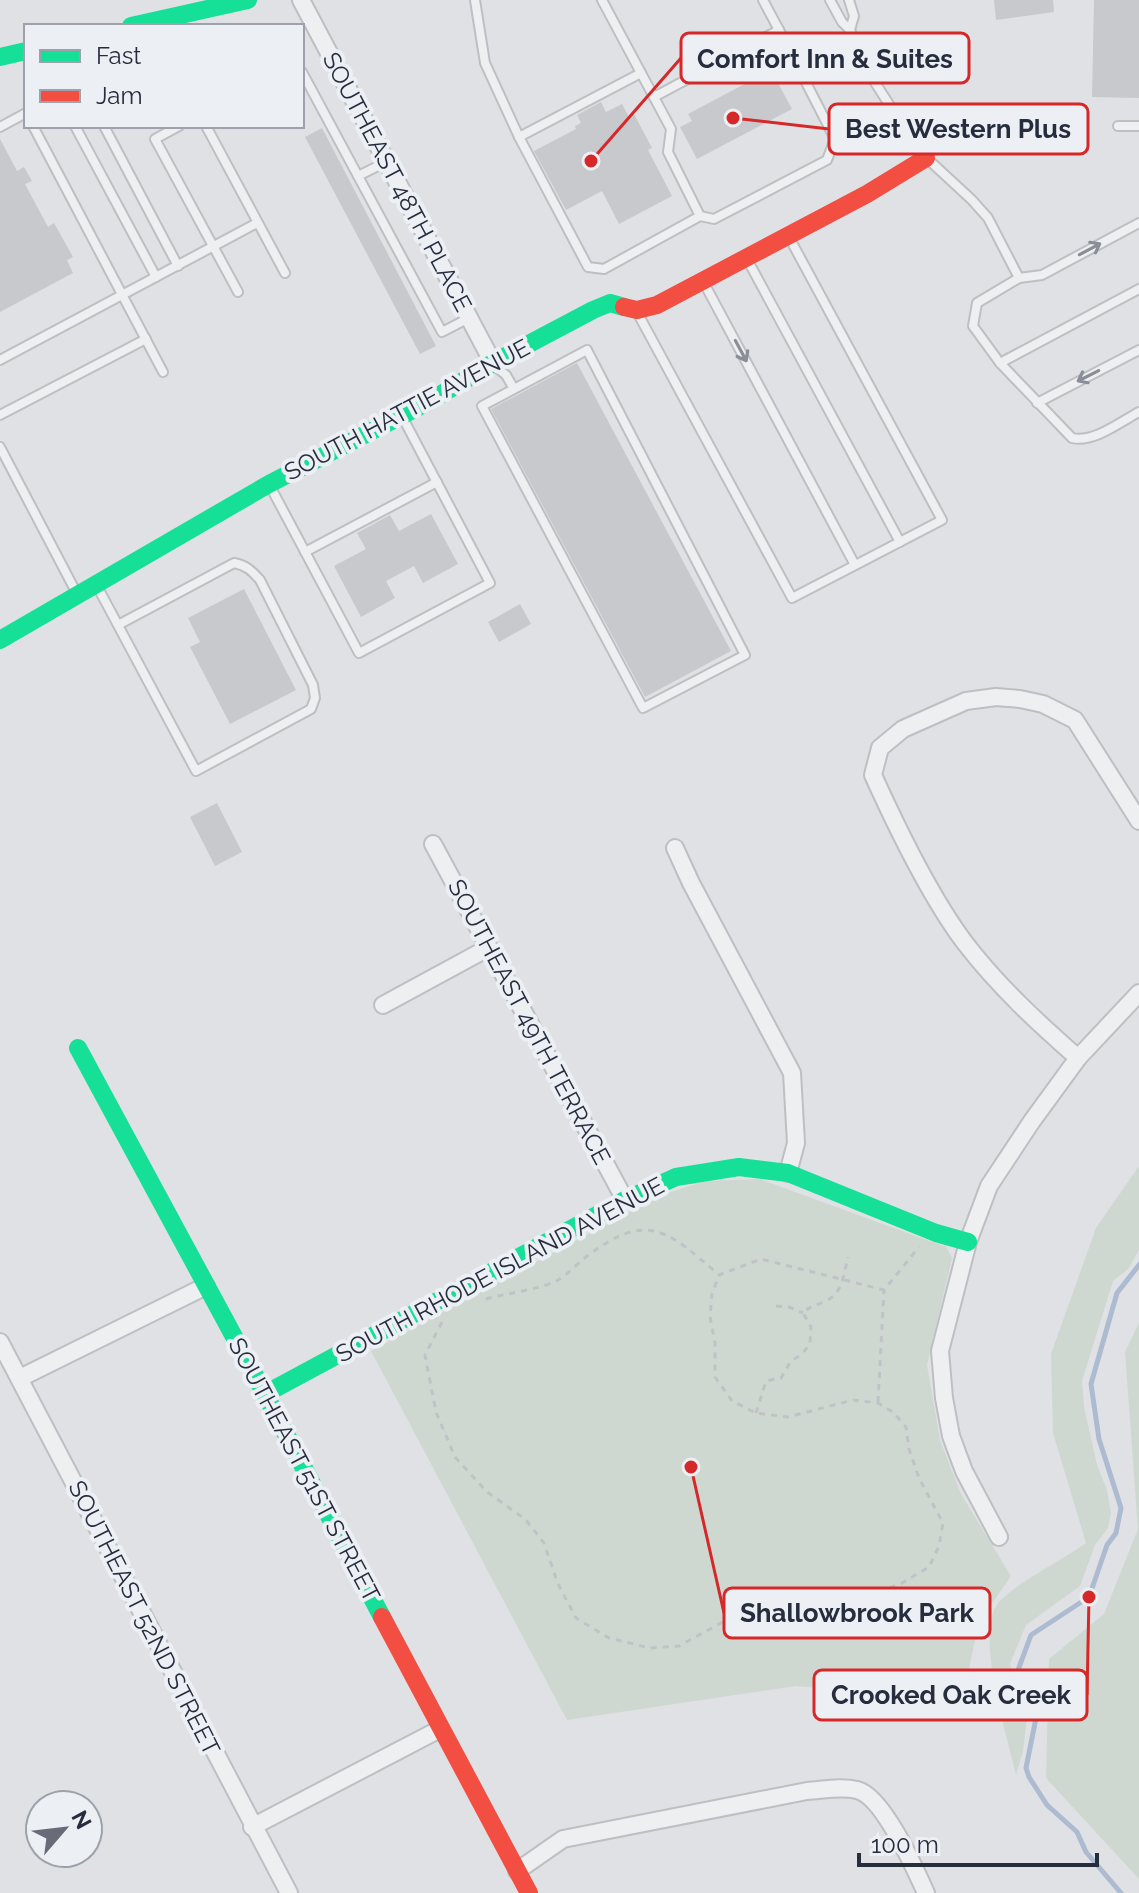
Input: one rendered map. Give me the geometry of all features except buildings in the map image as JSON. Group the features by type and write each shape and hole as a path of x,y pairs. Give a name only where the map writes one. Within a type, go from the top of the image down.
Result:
{"street":[{"path":"140,24 248,0"},
{"name":"SOUTHEAST 48TH PLACE","path":"301,0 307,25 386,162 493,363"},
{"path":"0,57 24,51"},
{"name":"SOUTH HATTIE AVENUE","path":"0,640 269,484 402,415 493,363 610,303 637,310 657,305 867,194 926,158"},
{"path":"1078,1058 994,979 964,942 941,906 873,775 880,748 903,729 966,701 996,697 1043,704 1075,720 1139,821"},
{"name":"SOUTHEAST 49TH TERRACE","path":"433,844 625,1200"},
{"path":"675,848 792,1073 796,1143 788,1173"},
{"path":"383,1005 488,948"},
{"path":"999,1537 964,1471 951,1436 944,1398 940,1351 968,1242 989,1186 1078,1058 1139,993"},
{"name":"SOUTHEAST 51ST STREET","path":"78,1048 529,1893"},
{"name":"SOUTH RHODE ISLAND AVENUE","path":"265,1394 625,1200 676,1177 739,1167 788,1173 925,1229 968,1242"},
{"path":"20,1378 206,1286"},
{"name":"SOUTHEAST 52ND STREET","path":"0,1342 289,1893"},
{"path":"252,1827 440,1729"},
{"path":"517,1871 563,1839 836,1788 861,1790 882,1810 926,1893"}],"lane":[{"path":"475,0 485,63 519,137 588,267 604,269 700,216 714,219 827,160 835,139 763,0"},
{"path":"602,0 671,129 668,152 700,216"},
{"path":"830,0 850,30 867,70 919,151 988,218 1019,278"},
{"path":"849,0 854,16 850,30"},
{"path":"654,97 779,30"},
{"path":"519,137 641,73"},
{"path":"304,76 442,332 469,318"},
{"path":"0,127 24,114"},
{"path":"1118,126 1139,126"},
{"path":"34,128 163,372"},
{"path":"76,128 156,277"},
{"path":"105,128 178,266"},
{"path":"175,128 155,139 238,292"},
{"path":"207,128 285,273"},
{"path":"358,176 386,162"},
{"path":"0,360 257,223"},
{"path":"1139,223 1042,275 1019,278 977,303 973,326 1000,363 1072,438 1082,440 1139,412"},
{"path":"637,310 792,598 942,520 788,235"},
{"path":"746,259 900,542"},
{"path":"704,282 855,565"},
{"path":"1000,363 1139,289"},
{"path":"0,415 146,339"},
{"path":"587,350 745,655 643,708 482,406 514,389 587,350"},
{"path":"1037,403 1139,350"},
{"path":"493,363 506,375 514,389"},
{"path":"269,484 359,653 490,583 402,415"},
{"path":"0,447 78,596"},
{"path":"305,552 437,482"},
{"path":"96,585 196,771 311,709 315,698 313,685 260,580 242,564 234,563 118,625"}],"path":[{"path":"878,1403 884,1290 920,1247 925,1229"},
{"path":"486,1299 556,1282 588,1255 619,1236 642,1230 670,1235 695,1252 719,1275"},
{"path":"803,1313 811,1306 835,1296 840,1289 848,1257"},
{"path":"448,1316 425,1355 436,1412 455,1457 487,1492 525,1519 544,1543 558,1584 576,1618 609,1638 650,1648 679,1646 750,1607 806,1600 853,1602 902,1583 929,1567 939,1546 943,1523 919,1478 909,1449 906,1427 893,1412 878,1403 853,1400 788,1417 756,1413 732,1401 715,1377 715,1343 710,1317 712,1294 719,1275 761,1259 884,1290"},
{"path":"756,1413 766,1381 781,1378 791,1361 810,1344 811,1327 803,1313 776,1306"}],"shaded area":[{"path":"1139,1166 1139,1250 1129,1268 1113,1281 1082,1381 1084,1407 1097,1465 1107,1490 1111,1513 1108,1528 1095,1545 1080,1586 1026,1625 1010,1664 1027,1719 1016,1775 991,1659 992,1616 1007,1594 1086,1543 1053,1433 1051,1354 1096,1228"},
{"path":"759,1179 946,1247 952,1258 927,1365 940,1440 961,1494 1011,1576 979,1622 962,1701 796,1686 567,1720 371,1351 658,1196 706,1181"},
{"path":"1139,1323 1139,1879 1046,1778 1049,1659 1104,1614 1138,1529 1125,1352"}],"waterway":[{"path":"1121,1893 1086,1852 1077,1832 1047,1805 1029,1777 1026,1768 1036,1718 1030,1693 1017,1673 1031,1635 1089,1597 1107,1545 1116,1533 1121,1508 1099,1439 1091,1384 1117,1293 1139,1265"}],"traffic: fast":[{"path":"140,24 248,0"},
{"path":"0,57 24,51"},
{"path":"0,640 269,484 430,401 493,363 593,310 610,303 624,307"},
{"path":"78,1048 382,1617"},
{"path":"265,1394 625,1200 676,1177 739,1167 788,1173 936,1233 968,1242"}],"traffic: jam":[{"path":"624,307 637,310 657,305 867,194 926,158"},
{"path":"382,1617 529,1893"}],"place":[{"name":"Best Western Plus","path":"733,118"},
{"name":"Comfort Inn & Suites","path":"591,161"},
{"name":"Shallowbrook Park","path":"691,1467"},
{"name":"Crooked Oak Creek","path":"1089,1597"}]}
